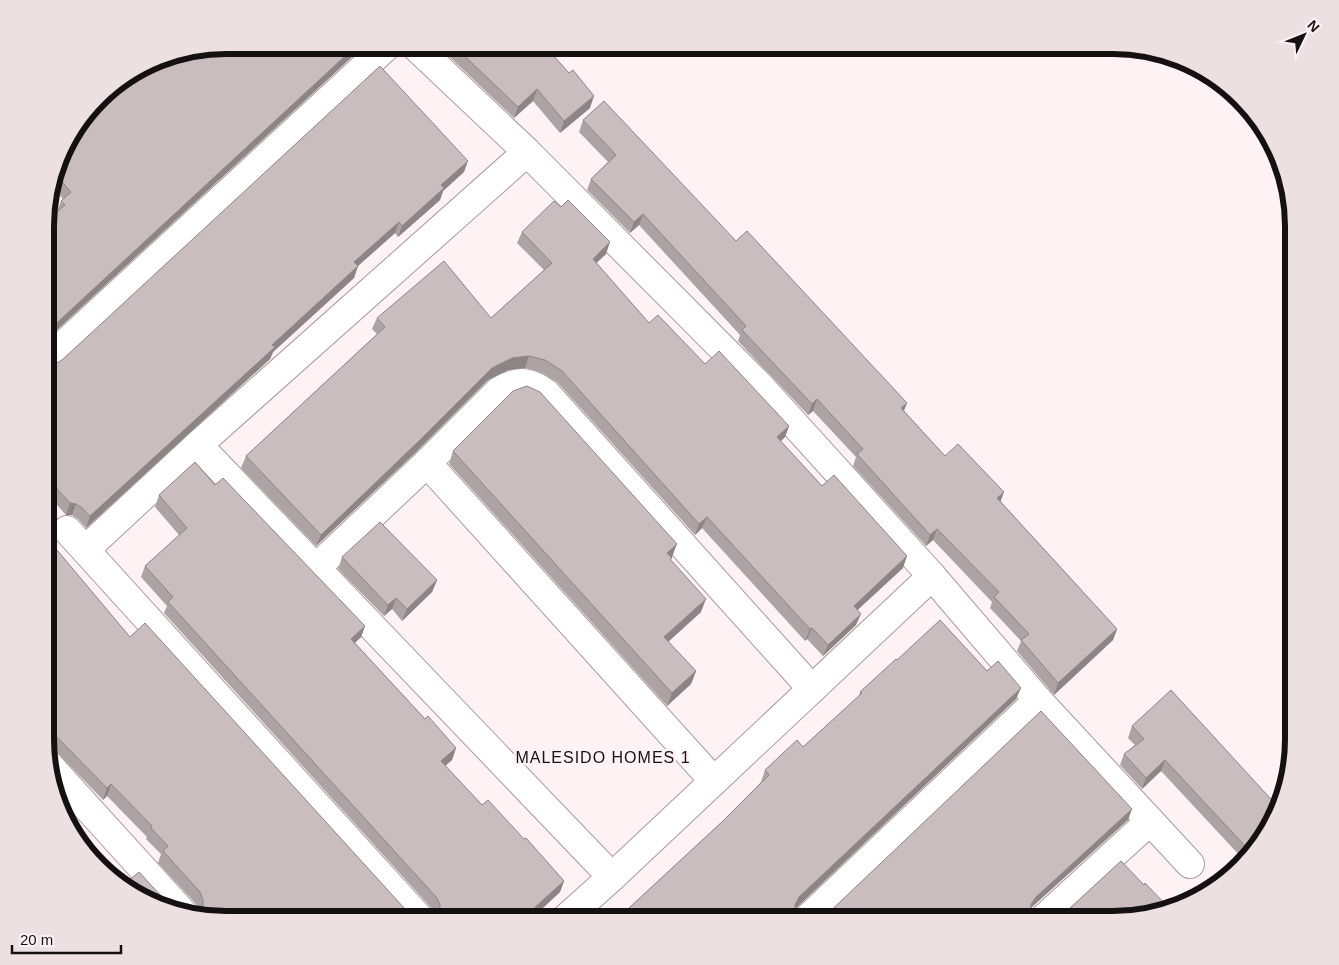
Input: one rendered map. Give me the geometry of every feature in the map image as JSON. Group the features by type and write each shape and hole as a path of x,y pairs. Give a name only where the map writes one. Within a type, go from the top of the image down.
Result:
{"street":[{"path":"54,353 378,54"},
{"path":"424,54 527,152 758,385 932,576 1038,700 1190,864"},
{"path":"86,550 198,445 527,152"},
{"path":"316,568 427,463 499,391 513,384 525,382 535,384 546,393 812,689"},
{"path":"198,445 612,877"},
{"path":"427,463 713,780"},
{"path":"67,530 413,911"},
{"path":"574,911 932,576"},
{"path":"815,911 1038,700"},
{"path":"58,776 174,903"},
{"path":"1052,911 1150,821"}],"building":[{"path":"214,54 347,54 54,326 54,214 65,205 61,201 71,192 60,180 67,160 83,130 96,112 112,96 149,71 192,57"},
{"path":"462,54 552,54 569,73 573,70 594,96 564,121 537,89 518,107"},
{"path":"380,66 468,161 441,185 444,188 402,226 399,222 354,262 358,266 272,345 275,347 90,516 76,504 70,503 54,486 54,364 62,360"},
{"path":"604,101 736,241 747,231 907,403 901,408 945,456 958,444 1004,492 997,498 1117,629 1058,683 1021,640 1029,634 994,597 999,592 937,529 930,535 857,454 863,449 817,399 812,404 742,330 746,326 643,214 634,222 591,179 616,155 583,120"},
{"path":"568,200 610,242 593,259 649,323 658,315 705,364 719,351 789,426 777,437 822,486 834,475 907,556 854,606 861,614 828,645 812,628 810,629 707,517 699,524 562,371 545,360 529,356 512,358 492,368 321,535 246,456 385,327 377,318 444,261 491,318 552,263 522,232 554,201 561,207"},
{"path":"527,386 540,392 677,544 667,553 672,558 670,559 706,599 664,637 696,671 672,693 453,451 513,391"},
{"path":"195,462 215,485 223,478 365,626 351,639 425,719 428,716 456,748 441,761 482,805 488,800 524,839 526,838 564,881 531,911 440,911 437,898 168,602 173,597 145,566 187,528 159,495"},
{"path":"380,522 437,580 407,609 396,598 388,605 342,557"},
{"path":"57,550 130,637 145,623 407,911 214,911 202,909 203,900 200,892 163,851 168,846 151,828 152,826 111,784 107,788 54,734 54,554"},
{"path":"940,620 987,671 998,661 1021,688 799,897 795,905 795,911 626,911 724,820 769,775 765,770 797,740 803,747 862,693 860,692"},
{"path":"1171,690 1273,802 1268,816 1251,842 1246,847 1165,760 1146,778 1124,754 1144,739 1132,726"},
{"path":"1041,711 1132,809 1036,897 1031,904 1031,911 830,911"},
{"path":"1121,861 1164,903 1136,910 1067,911"},
{"path":"139,872 165,900 149,894 128,881"}],"district":[{"name":"MALESIDO HOMES 1","path":"603,757"}]}
